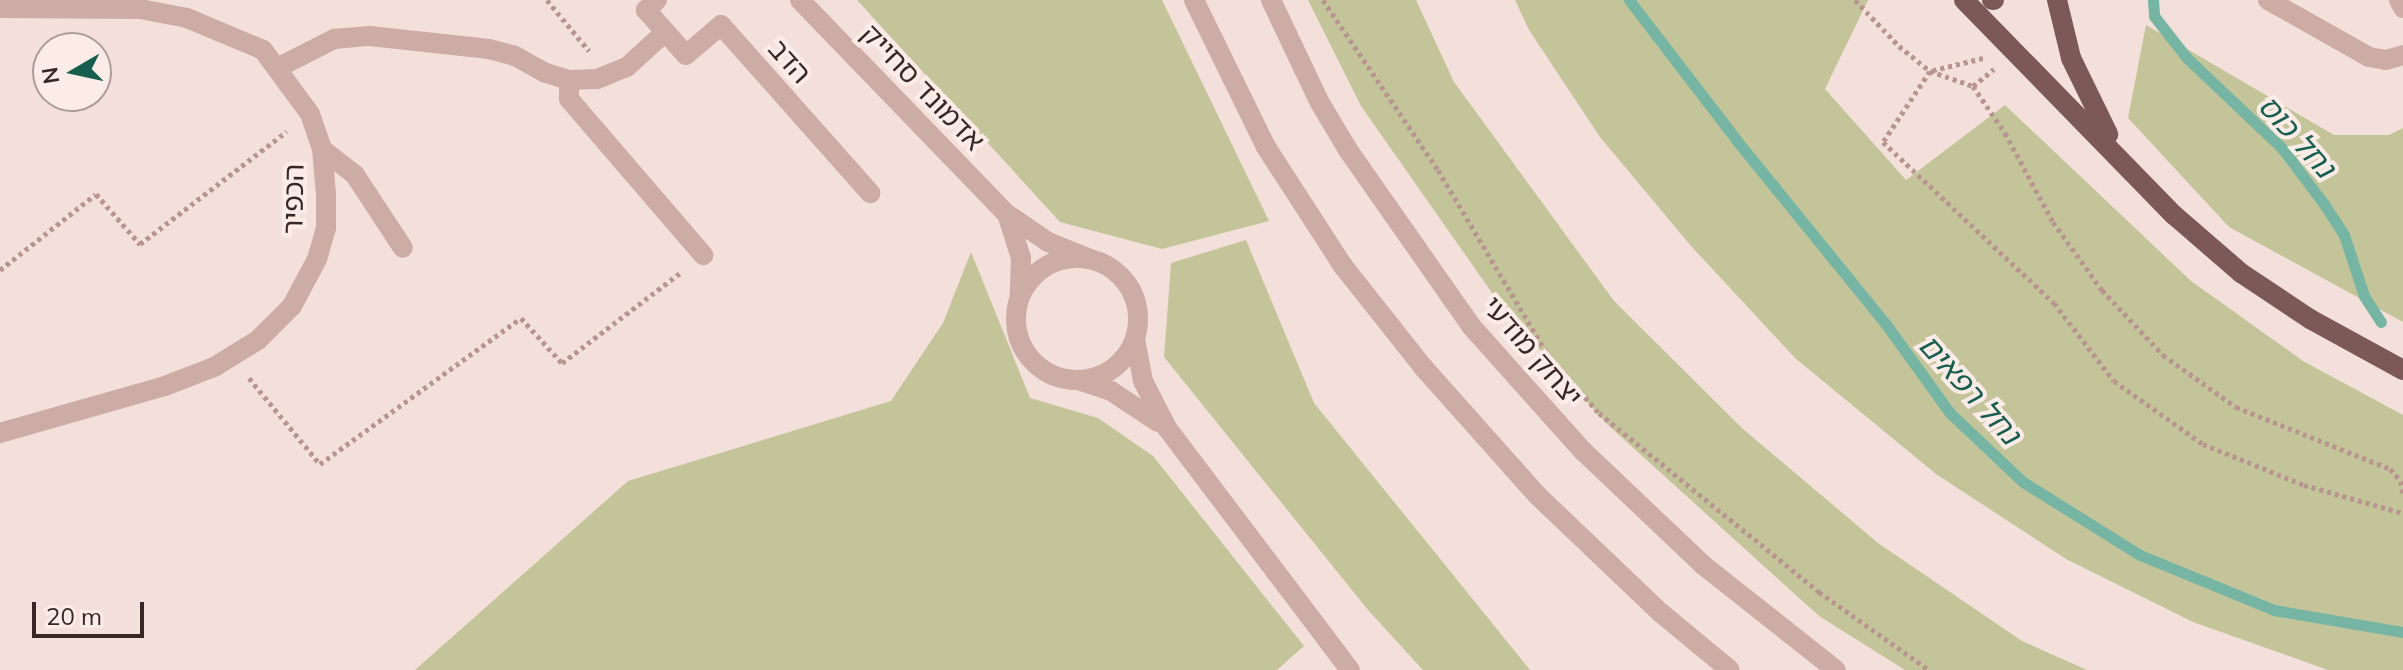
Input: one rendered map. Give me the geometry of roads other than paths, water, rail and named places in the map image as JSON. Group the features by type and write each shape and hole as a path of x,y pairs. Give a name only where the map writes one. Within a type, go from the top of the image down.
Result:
{"main road":[{"path":"1964,0 2122,158 2174,215 2241,273 2310,319 2403,370"},
{"path":"2057,0 2071,58 2088,97 2122,158"}],"street":[{"path":"279,67 334,39 370,36 489,49 515,56 546,73 569,80 610,76 627,67 665,32 646,10 657,0"},
{"name":"אדמונד סחייק","path":"800,0 1007,214 1048,242 1088,258"},
{"path":"1194,0 1266,147 1343,266 1423,367 1537,495 1661,613 1730,670"},
{"name":"יצחק מודעי","path":"1271,0 1320,103 1348,150 1472,327 1583,451 1703,565 1836,670"},
{"path":"2268,0 2369,57 2386,60 2403,55"},
{"path":"2399,0 2403,8"},
{"name":"הכפיר","path":"0,8 140,9 187,18 263,50 279,67 310,114 322,149 326,228 317,259 292,306 258,340 165,386 0,433"},
{"name":"הדב","path":"665,32 686,55 721,25 870,193"},
{"path":"569,80 569,99 703,255"},
{"path":"322,149 355,175 403,248"},
{"name":"אדמונד סחייק","path":"1007,214 1021,258 1020,300"},
{"path":"1174,436 1131,402 1077,380 1049,374 1028,356 1017,328 1020,300 1028,283 1041,270 1068,258 1088,258 1113,269 1131,291 1138,319 1135,339 1147,391 1174,436 1350,670"},
{"path":"1077,380 1097,377 1114,368 1135,339"}],"waterway":[{"name":"נחל רפאים","path":"1629,0 1737,141 1885,323 1950,413 2023,482 2140,555 2274,610 2403,632"},
{"name":"נחל כוס","path":"2153,0 2154,16 2186,57 2281,147 2324,204 2344,235 2364,296 2381,322"}]}
